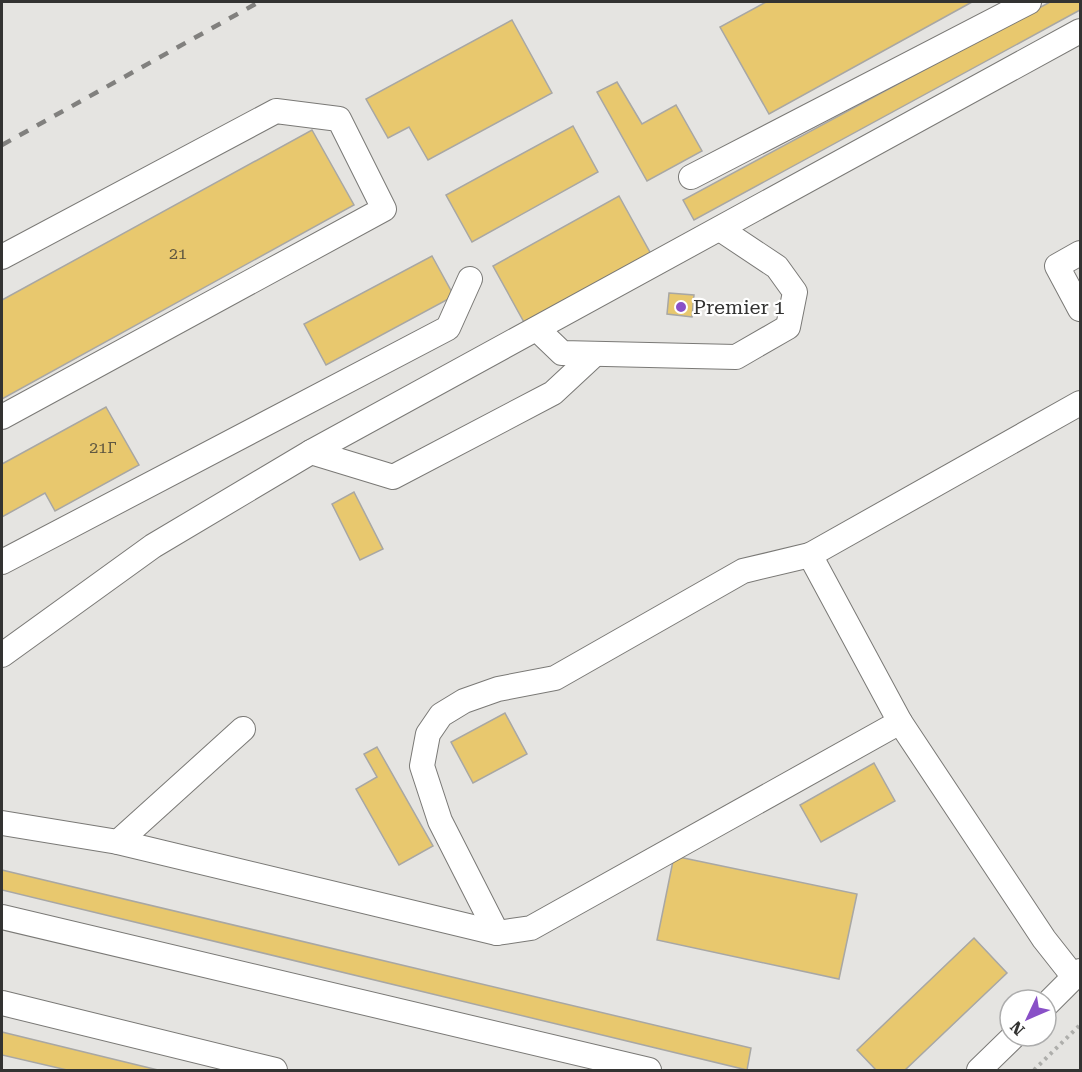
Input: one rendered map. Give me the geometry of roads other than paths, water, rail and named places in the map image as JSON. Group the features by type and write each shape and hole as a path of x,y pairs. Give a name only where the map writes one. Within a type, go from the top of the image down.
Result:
{"street":[{"path":"691,177 1029,2"},
{"path":"2,655 153,546 311,452 1080,31"},
{"path":"2,257 276,111 339,119 384,209 2,417"},
{"path":"537,329 562,353 736,357 788,327 795,292 777,267 720,229"},
{"path":"1080,253 1057,266 1080,309"},
{"path":"2,562 448,328 470,279"},
{"path":"311,452 393,477 553,393 595,354"},
{"path":"497,933 440,821 422,766 428,734 441,715 464,700 498,689 555,678 743,571 810,555 1080,403"},
{"path":"810,555 900,722 1044,939 1077,974 1058,993"},
{"path":"2,823 118,842 497,933 531,928 900,722"},
{"path":"118,842 243,729"},
{"path":"2,917 649,1071"},
{"path":"2,1003 275,1071"},
{"path":"979,1071 1002,1048"}],"railway":[{"path":"2,145 259,2"}],"place":[{"name":"Premier 1","path":"681,307"}]}
